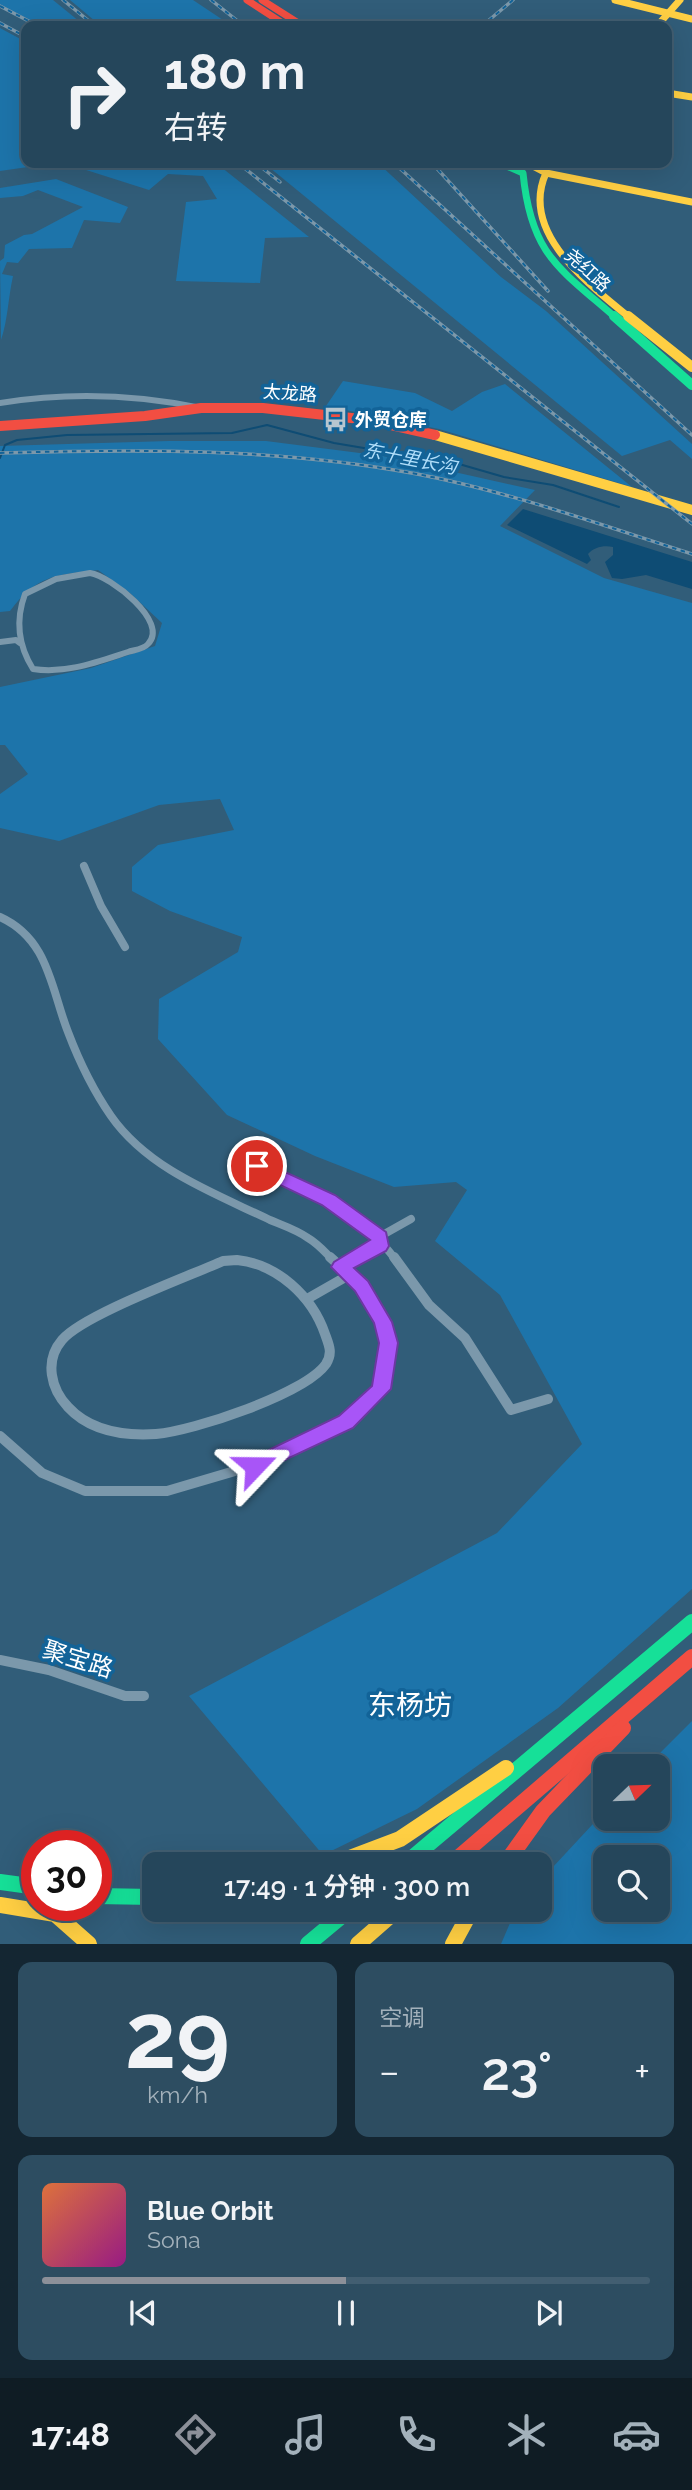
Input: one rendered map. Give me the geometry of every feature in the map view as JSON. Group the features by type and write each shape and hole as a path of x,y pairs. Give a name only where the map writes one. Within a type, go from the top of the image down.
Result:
{"main road":[{"path":"247,0 279,21"},
{"path":"262,0 296,21"},
{"path":"615,0 681,11"},
{"path":"634,0 681,11"},
{"path":"665,21 681,11 690,0"},
{"path":"672,94 692,97"},
{"name":"尧红路","path":"512,168 523,173 528,221 536,241 553,263 692,385"},
{"name":"尧红路","path":"536,168 540,184 540,210 545,226 562,252 583,274 692,367"},
{"path":"544,168 692,202"},
{"name":"太龙路","path":"0,426 201,408 287,409 369,420 453,439 692,510"},
{"path":"0,418 144,412"},
{"path":"419,1852 692,1622"},
{"path":"465,1852 692,1659"},
{"path":"514,1852 543,1811 692,1659"},
{"path":"366,1852 400,1839 589,1708"},
{"path":"0,1882 21,1885"},
{"path":"112,1896 142,1897"},
{"path":"0,1905 55,1914 89,1944"},
{"path":"308,1944 334,1922"},
{"path":"358,1944 383,1922"},
{"path":"453,1944 465,1922"}],"street":[{"path":"0,403 46,396 141,396 201,408"},
{"path":"0,642 16,640 33,669 43,672 70,668 147,646 152,641 154,630 150,617 138,605 96,574 76,574 56,579 25,594 18,621 20,643"},
{"path":"84,866 101,906 125,947"},
{"path":"0,917 9,921 34,945 48,966 67,1030 90,1083 113,1119 147,1153 190,1182 309,1238 362,1286 383,1322 388,1343 381,1389 346,1422 272,1460 167,1491 85,1491 42,1473 0,1436"},
{"path":"257,1166 328,1200 379,1237 429,1305 465,1338 512,1410 548,1399"},
{"path":"379,1237 411,1219"},
{"path":"340,1267 380,1246 379,1237"},
{"path":"241,1258 271,1269 307,1299 322,1325 331,1350 326,1364 301,1382 247,1411 186,1428 145,1434 111,1432 80,1418 58,1399 52,1384 51,1360 58,1345 72,1331 90,1320 223,1261 241,1258"},
{"path":"307,1299 349,1275"},
{"name":"聚宝路","path":"0,1660 49,1670 125,1696 144,1696"}],"shaded area":[{"path":"0,0 53,0 79,21 32,21 0,5"},
{"path":"70,0 193,0 224,21 95,21"},
{"path":"0,28 21,39 21,168 0,171"},
{"path":"73,168 222,168 309,237 265,238 260,283 176,281 186,202 217,199 203,176 168,174 149,190"},
{"path":"270,168 383,168 501,277 546,311 692,444 692,459 670,440 622,456"},
{"path":"56,179 128,207 120,223 84,220 72,248 29,249 18,263 7,262 2,274 13,276 1,340 0,261 4,258 5,245 83,207 38,190 23,196 0,198 0,188"},
{"path":"343,381 415,393 452,411 482,392 505,384 632,487 439,429 326,406"},
{"path":"266,441 383,456 535,490 500,526 604,578 692,603 692,1589 558,1708 417,1809 329,1852 320,1852 189,1696 497,1533 582,1444 500,1295 435,1241 467,1190 456,1182 394,1187 315,1156 227,1115 158,1039 159,999 238,952 242,937 170,911 132,891 132,867 158,845 234,830 220,799 159,805 59,841 0,828 0,794 28,774 5,745 0,745 0,687 91,668 155,646 162,623 130,593 98,570 48,579 29,590 10,611 0,612 0,446"},
{"path":"523,509 692,562 692,589 646,575 612,578 605,562 613,555 613,547 603,546 593,550 588,554 591,560 587,564 507,525"},
{"path":"692,1721 692,1944 501,1944 510,1922 552,1922 552,1868 593,1824 593,1831 670,1831 670,1754 659,1754"}],"waterway":[{"name":"东十里长沟","path":"0,458 5,445 17,440 67,435 232,433 267,425 334,443 459,464 504,477 553,485 619,507"}],"railway":[{"path":"63,0 89,21"},
{"path":"211,0 238,21"},
{"path":"488,21 513,0"},
{"path":"0,6 28,21"},
{"path":"0,23 21,34"},
{"path":"244,168 692,524"},
{"path":"262,168 280,182"},
{"path":"399,168 692,435"},
{"path":"437,168 548,291"},
{"path":"0,453 209,452 365,465 487,490 692,554"}],"traffic: fast":[{"path":"512,168 523,173 531,220 553,263 692,385"},
{"path":"419,1852 692,1622"},
{"path":"0,1882 21,1885"},
{"path":"112,1896 142,1897"},
{"path":"308,1944 334,1922"}],"traffic: slow":[{"path":"615,0 692,19"},
{"path":"661,21 680,0"},
{"path":"672,94 692,97"},
{"path":"536,168 546,173 539,199 541,219 556,245 571,264 610,302 692,367"},
{"path":"546,173 692,202"},
{"path":"435,435 692,510"},
{"path":"366,1852 400,1839 506,1768"},
{"path":"0,1905 55,1914 89,1944"},
{"path":"358,1944 383,1922"},
{"path":"453,1944 465,1922"}],"traffic: jam":[{"path":"247,0 279,21"},
{"path":"262,0 295,21"},
{"path":"0,426 145,416 201,408 263,408 369,420 435,435"},
{"path":"465,1852 692,1657"},
{"path":"514,1852 543,1811 623,1728"}],"place":[{"name":"外贸仓库","path":"335,419"}],"district":[{"name":"东杨坊","path":"410,1705"}],"route":[{"path":"255,1466 346,1422 381,1389 388,1343 383,1322 362,1286 340,1267 380,1246 379,1237 328,1200 257,1166"}]}
